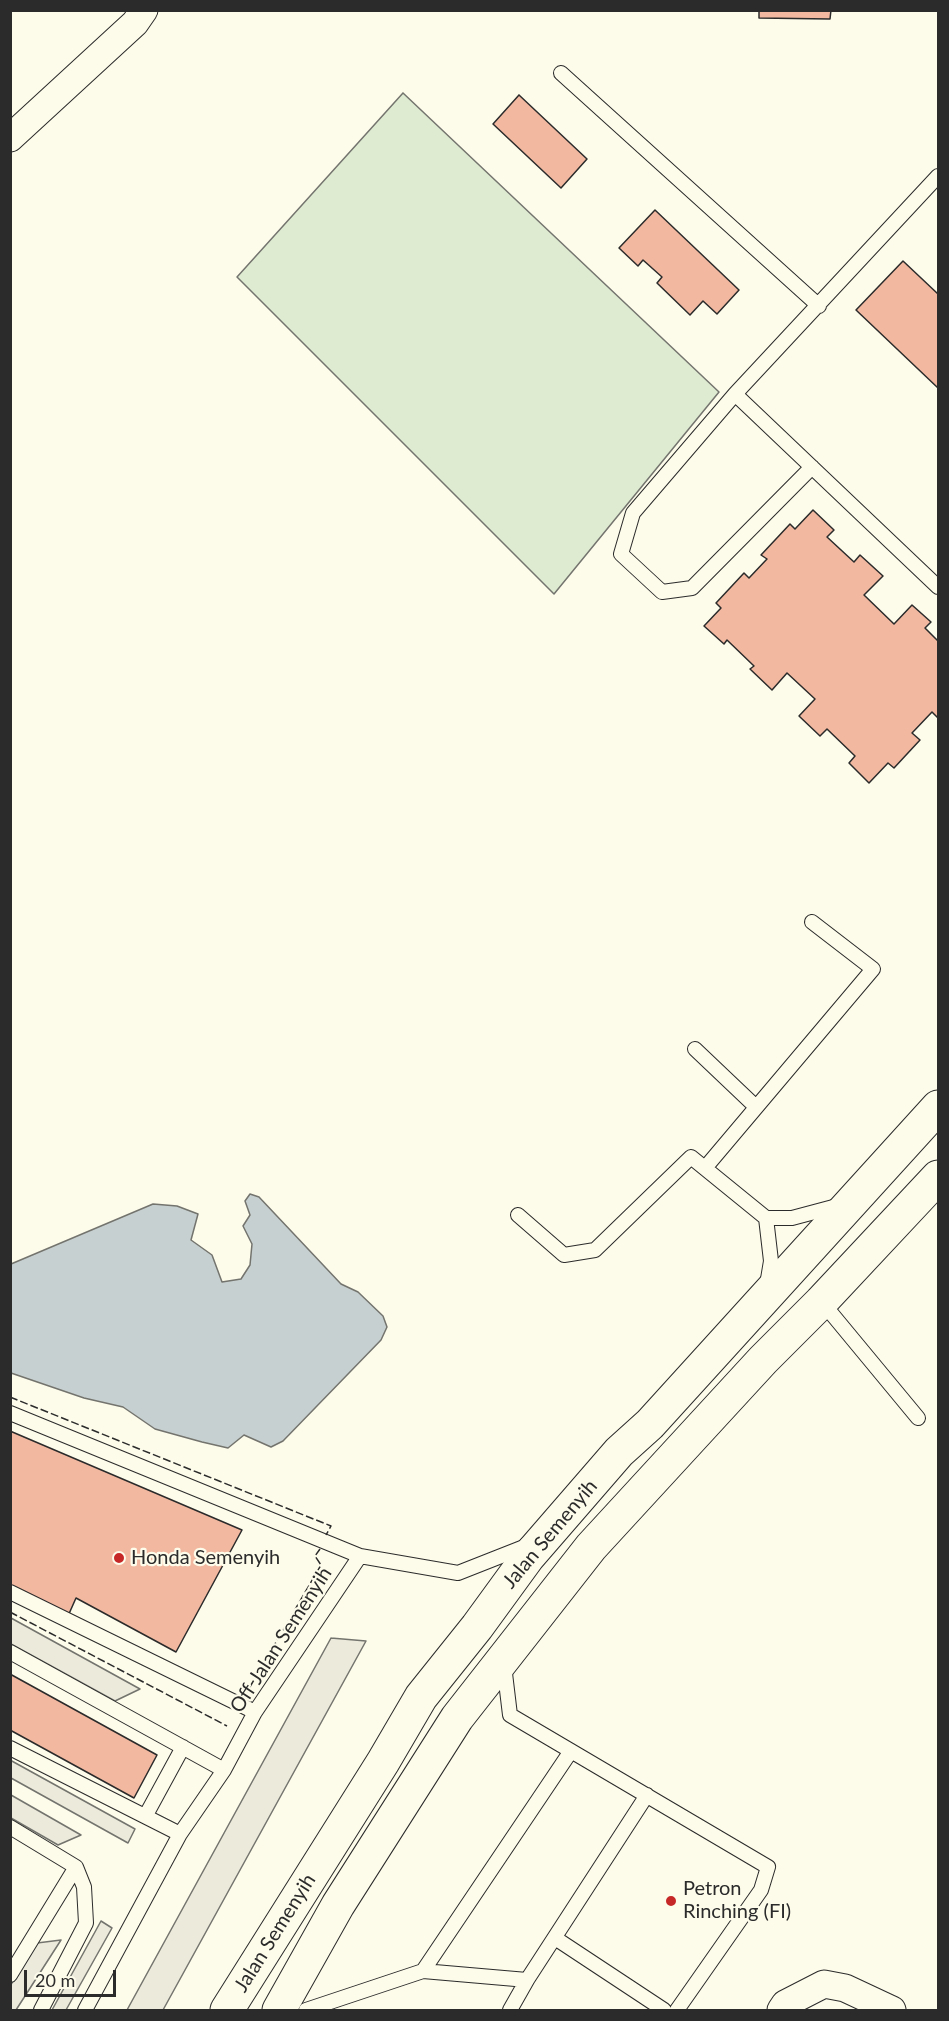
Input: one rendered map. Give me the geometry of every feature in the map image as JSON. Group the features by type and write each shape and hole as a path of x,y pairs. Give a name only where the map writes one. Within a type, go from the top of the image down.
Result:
{"main road":[{"name":"Jalan Semenyih","path":"227,2010 377,1772 421,1697 477,1627 528,1557 619,1452 650,1424 939,1107"},
{"name":"Jalan Semenyih","path":"279,2010 338,1905 457,1718 591,1547 763,1360 939,1177"}],"street":[{"path":"10,138 135,23 144,10"},
{"path":"781,2010 785,2004 824,1984 845,1988 892,2010"}],"lane":[{"path":"561,73 819,306"},
{"path":"812,467 692,588 662,592 621,554 633,513 735,394 939,176"},
{"path":"735,394 939,587"},
{"path":"705,1168 873,969 812,922"},
{"path":"695,1049 756,1107"},
{"path":"519,1215 564,1256 595,1250 691,1157 766,1218 792,1218 854,1202"},
{"path":"765,1296 771,1261 766,1218"},
{"path":"821,1302 918,1418"},
{"path":"10,1413 360,1556 458,1573 524,1547 619,1452"},
{"name":"Off Jalan Semenyih","path":"85,2010 180,1833 224,1770 255,1712 360,1556"},
{"path":"10,1592 255,1712"},
{"path":"10,1652 224,1770"},
{"path":"503,1660 510,1715 768,1867 761,1890 678,2010"},
{"path":"146,1815 183,1747"},
{"path":"10,1748 180,1833"},
{"path":"423,1971 571,1751"},
{"path":"510,2010 647,1795"},
{"path":"10,1827 76,1867 84,1887 86,1923 41,2010"},
{"path":"10,1975 76,1867"},
{"path":"555,1938 664,2010"},
{"path":"306,2010 423,1971 527,1980"}],"green space":[{"path":"403,93 719,392 554,594 237,277"}],"shaded area":[{"path":"250,1194 259,1197 341,1284 358,1292 383,1316 387,1327 381,1340 283,1441 271,1447 244,1435 228,1448 202,1442 155,1429 123,1407 84,1398 11,1373 11,1264 153,1204 177,1206 198,1214 191,1240 212,1255 222,1282 241,1279 250,1265 252,1244 243,1226 250,1215 245,1201"},
{"path":"10,1618 140,1689 115,1701 11,1644"},
{"path":"331,1638 366,1641 163,2010 127,2010"},
{"path":"10,1760 135,1829 128,1843 11,1778"},
{"path":"11,1795 81,1835 58,1845 11,1818"},
{"path":"101,1921 112,1928 66,2010 52,2010"},
{"path":"61,1940 16,2010 11,2010 10,1986 37,1943"}],"building":[{"path":"759,10 831,10 830,19 759,18"},
{"path":"519,95 587,159 561,188 493,124"},
{"path":"655,210 739,290 717,314 703,301 690,315 657,283 662,277 643,260 638,266 619,248"},
{"path":"903,261 938,294 938,388 856,310"},
{"path":"813,510 834,530 827,537 854,562 860,555 883,576 864,595 894,624 912,605 931,622 925,628 938,641 938,718 932,712 912,733 920,740 894,768 888,763 869,783 849,763 855,756 827,729 820,736 799,716 815,699 787,673 772,690 750,669 754,666 727,640 724,644 704,626 721,608 716,603 744,573 749,578 767,559 761,555 790,524 795,529"},
{"name":"Honda Semenyih","path":"10,1431 242,1530 176,1652 76,1598 68,1616 10,1585"},
{"path":"10,1674 157,1755 134,1798 10,1730"}],"fence":[{"path":"10,1397 331,1526 326,1535"},
{"path":"244,1697 321,1565 315,1556 320,1549"},
{"path":"10,1612 227,1726"}],"place":[{"name":"Honda Semenyih","path":"119,1558"},
{"name":"Petron Rinching (FI)","path":"671,1901"}]}
